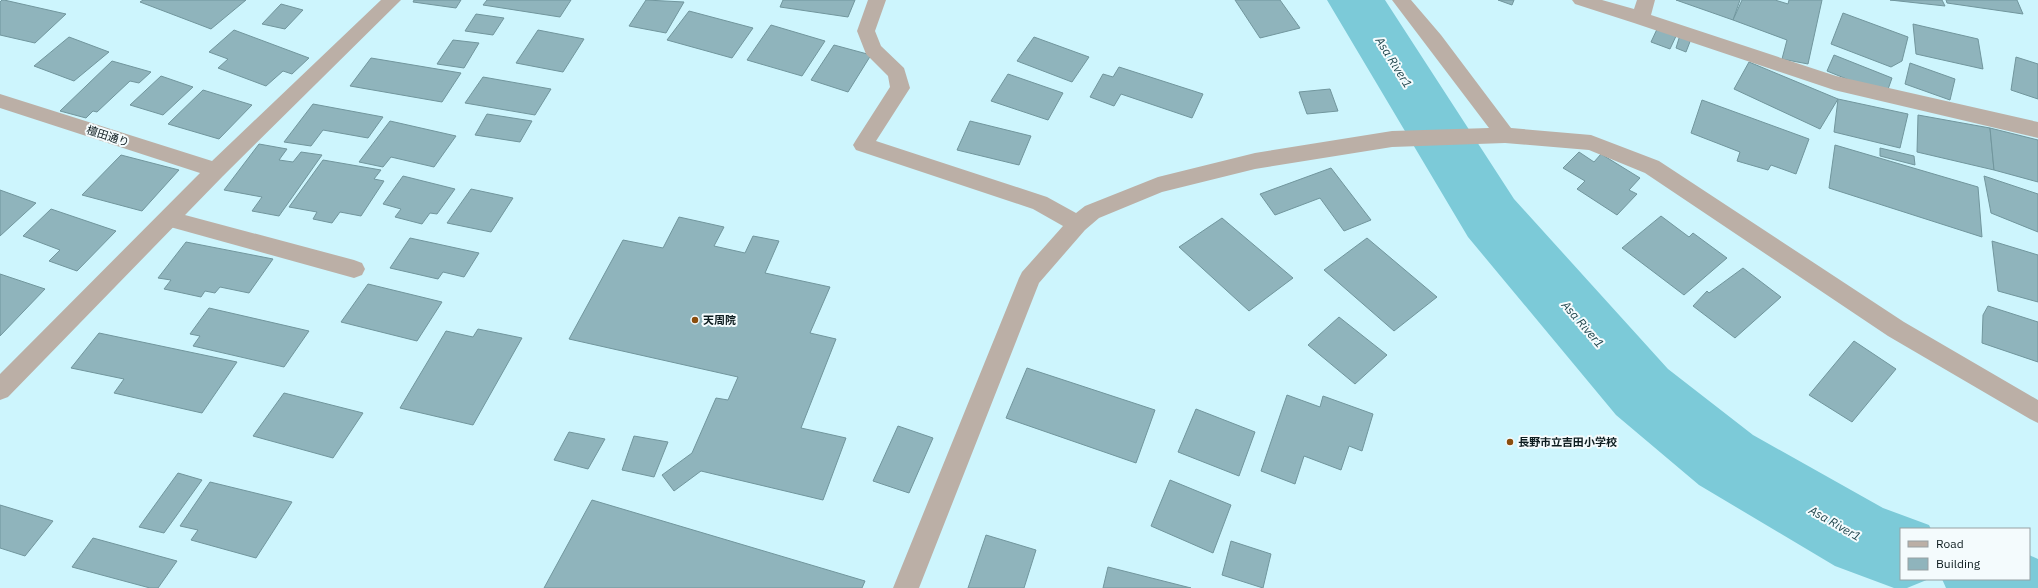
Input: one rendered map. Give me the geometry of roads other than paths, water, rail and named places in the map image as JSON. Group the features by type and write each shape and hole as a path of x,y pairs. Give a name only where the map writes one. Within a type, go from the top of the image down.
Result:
{"street":[{"path":"0,390 170,219 216,170 392,0"},
{"path":"877,0 866,31 873,49 897,73 900,88 863,145 1040,203 1078,224"},
{"path":"1400,0 1434,40 1496,135"},
{"path":"1581,0 1644,9 1834,83 2038,130"},
{"name":"檀田通り","path":"0,101 216,170"},
{"path":"906,588 1030,278 1078,224 1092,212 1158,184 1256,161 1392,139 1496,135 1592,143 1652,167 1896,329 2038,412"},
{"path":"170,219 354,269"}],"waterway":[{"name":"Asa River1","path":"1356,0 1491,218 1642,392 1726,460 1863,539 1900,552"},
{"name":"Asa River1","path":"1985,580 2012,588"}],"place":[{"name":"天周院","path":"695,320"},
{"name":"長野市立吉田小学校","path":"1510,442"}]}
